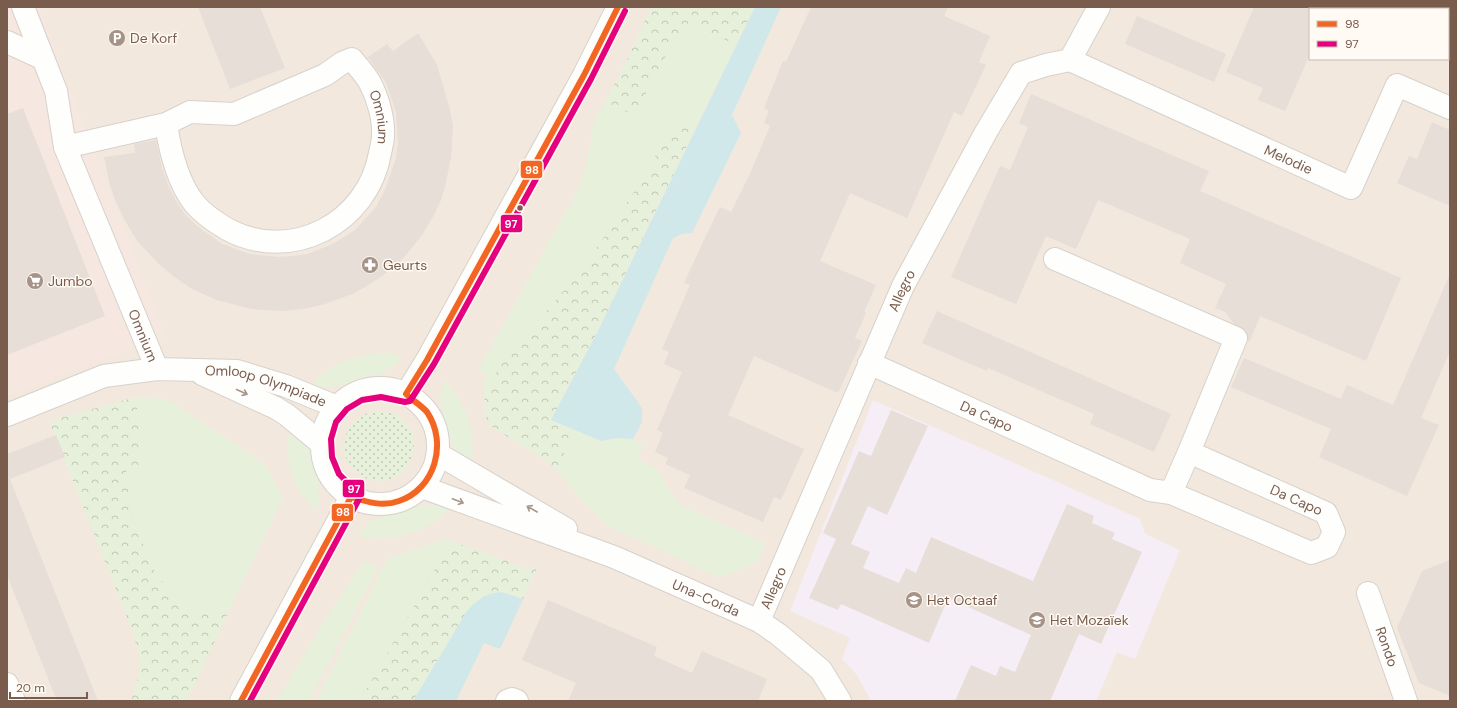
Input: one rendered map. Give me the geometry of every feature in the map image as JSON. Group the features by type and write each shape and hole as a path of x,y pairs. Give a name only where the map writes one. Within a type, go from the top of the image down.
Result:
{"street":[{"path":"22,7 42,58"},
{"path":"406,394 427,360 576,88 618,7"},
{"path":"1070,60 1099,7"},
{"path":"7,42 42,58"},
{"name":"Omnium","path":"42,58 56,91 65,147 157,369"},
{"name":"Omnium","path":"65,147 166,124 190,112 234,114 325,75 342,62 352,59 370,83 380,110 384,135 379,162 371,185 354,208 335,224 310,236 289,242 263,241 236,234 214,221 195,203 184,186 176,168 168,141 166,124"},
{"name":"Melodie","path":"1070,60 1351,188 1397,85 1450,108"},
{"name":"Allegro","path":"759,621 903,286 986,132 1021,73 1046,65 1070,60"},
{"path":"1055,259 1236,338 1171,493"},
{"name":"Da Capo","path":"869,363 1150,490 1171,493 1311,553 1327,546 1334,532 1326,513 1189,452"},
{"name":"Omloop Olympiade","path":"7,415 104,376 157,369 237,371 286,386 337,407"},
{"name":"Omloop Olympiade","path":"193,370 276,408 287,415 322,444"},
{"path":"388,388 406,394 421,404 432,419 437,436 438,454 433,472 422,487 406,498 397,502 388,504 369,504 351,497 335,483 325,465 322,454 322,444 326,424 337,407 352,395 370,389 388,388"},
{"name":"Una-Corda","path":"438,454 614,557"},
{"name":"Una-Corda","path":"422,487 614,557 759,621 784,639 820,670 840,701"},
{"path":"241,701 351,497"},
{"name":"Rondo","path":"1368,593 1406,701"},
{"path":"7,684 14,701"},
{"path":"507,701 512,699 517,701"}],"shaded area":[{"path":"7,7 1450,7 1450,701 7,701"},
{"path":"7,7 39,7 165,336 7,396"},
{"path":"873,400 1140,519 1145,534 1180,550 1135,659 1117,652 1096,701 871,701 857,675 842,659 850,638 790,611"}],"green space":[{"path":"651,7 755,7 736,45 692,23 686,24 666,56 634,115 605,102 627,60"},
{"path":"692,23 736,45 697,125 685,120 673,125 665,136 648,171 598,246 567,287 502,364 484,391 485,374 478,370 578,190 587,162 594,121 605,102 634,114 666,56 686,24"},
{"path":"685,120 697,125 599,329 551,420 575,430 556,470 548,462 489,425 485,413 484,391 502,364 567,287 598,246 648,171 665,136 673,125"},
{"path":"385,353 403,357 390,369 378,375 365,377 332,387 320,387 313,385 313,383 321,375 346,360"},
{"path":"444,380 459,400 468,419 473,440 471,465 455,450 449,436 440,400"},
{"path":"136,397 167,399 250,454 268,469 283,498 227,615 204,610 186,611 155,572 132,520 125,468 142,466"},
{"path":"136,397 142,466 126,469 132,520 155,572 186,611 204,610 227,615 187,701 131,701 139,675 139,655 132,630 49,421"},
{"path":"372,411 386,411 399,417 408,426 412,432 414,446 412,460 404,471 393,479 386,481 372,481 365,479 354,471 346,460 344,453 344,439 346,432 354,421 365,413"},
{"path":"290,429 306,443 312,457 317,477 319,497 316,510 301,493 292,473 288,451"},
{"path":"575,430 601,441 616,438 633,439 643,446 637,459 656,468 674,497 683,506 765,543 757,563 719,578 656,547 619,532 601,520 556,470"},
{"path":"421,505 439,505 450,507 443,516 433,523 408,534 382,538 369,538 358,535 370,522 377,518 397,514"},
{"path":"442,539 447,539 457,543 447,548 360,701 316,701 387,560 393,556 410,552"},
{"path":"457,543 520,566 537,569 523,599 501,592 477,600 467,611 413,701 360,701 447,548"},
{"path":"363,561 374,565 377,569 309,701 276,701 322,625"}],"water":[{"path":"755,7 781,7 732,115 741,133 692,233 682,234 673,238 614,369 642,408 642,422 633,439 616,438 601,441 551,420 599,329"},
{"path":"501,592 523,599 500,649 484,643 456,701 413,701 467,611 482,598"}],"building":[{"path":"198,7 260,7 285,68 230,89"},
{"path":"811,7 948,7 944,16 990,36 979,62 986,65 962,116 954,112 907,218 850,193 820,261 876,285 864,312 866,313 855,338 862,341 838,393 754,356 728,415 804,449 781,500 774,497 763,522 684,488 690,475 665,464 668,458 655,452 663,433 657,430 682,372 664,364 669,352 662,349 690,285 684,283 720,207 731,212 749,176 770,126 764,123 769,111 764,108 783,61 786,62"},
{"path":"1254,7 1310,7 1309,56 1285,111 1258,100 1263,88 1226,72"},
{"path":"1137,16 1226,54 1214,82 1125,44"},
{"path":"418,33 437,65 450,110 453,126 451,157 445,187 434,215 422,235 407,254 395,266 378,279 355,293 322,305 282,311 251,309 217,300 192,289 159,264 138,242 124,219 115,200 104,157 135,153 134,144 156,140 162,168 176,201 185,214 197,226 222,244 250,254 279,257 293,256 307,254 333,244 355,230 376,207 385,190 396,158 398,143 396,112 391,97 386,83 368,57 387,44 393,51"},
{"path":"1031,94 1209,171 1200,191 1401,278 1366,361 1260,316 1249,343 1246,330 1234,324 1225,312 1215,308 1226,284 1180,263 1190,239 1098,200 1076,249 1046,236 1016,304 951,277 1000,166 1010,170 1028,127 1019,123"},
{"path":"23,108 105,316 7,355 7,114"},
{"path":"1432,122 1450,130 1450,206 1397,183 1409,156 1417,159"},
{"path":"1450,274 1450,351 1421,418 1439,425 1407,496 1319,457 1331,429 1231,387 1244,358 1341,399 1347,385 1393,405"},
{"path":"937,311 1171,414 1154,452 1090,424 1094,414 988,368 987,371 922,343"},
{"path":"891,410 928,426 887,515 868,506 851,544 870,552 863,568 899,583 906,568 916,573 931,537 1033,581 1067,504 1094,516 1092,523 1115,533 1112,539 1142,552 1101,644 1079,634 1050,701 955,701 971,665 996,676 1000,666 1015,672 1031,635 948,598 929,643 841,604 838,610 809,598 836,539 823,533 859,451 871,456"},
{"path":"56,435 65,457 10,479 98,701 57,701 7,575 7,454"},
{"path":"1450,560 1450,696 1419,683 1397,628 1422,571"},
{"path":"548,600 657,647 654,656 692,673 702,651 767,679 758,701 568,701 576,683 522,660"}],"transit line":[{"name":"98","path":"241,701 351,497 381,504 393,503 411,495 422,486 429,476 437,451 437,437 427,412 406,394 427,360 584,75 618,7"},
{"name":"97","path":"250,701 359,499 357,492 339,474 332,457 331,439 336,422 347,409 362,400 381,397 405,402 410,401 434,364 591,79 625,11"}],"place":[{"name":"De Korf","path":"117,38"},
{"name":"Geurts","path":"370,265"},
{"name":"Jumbo","path":"35,281"},
{"name":"Het Octaaf","path":"914,600"},
{"name":"Het Mozaïek","path":"1037,620"}]}
